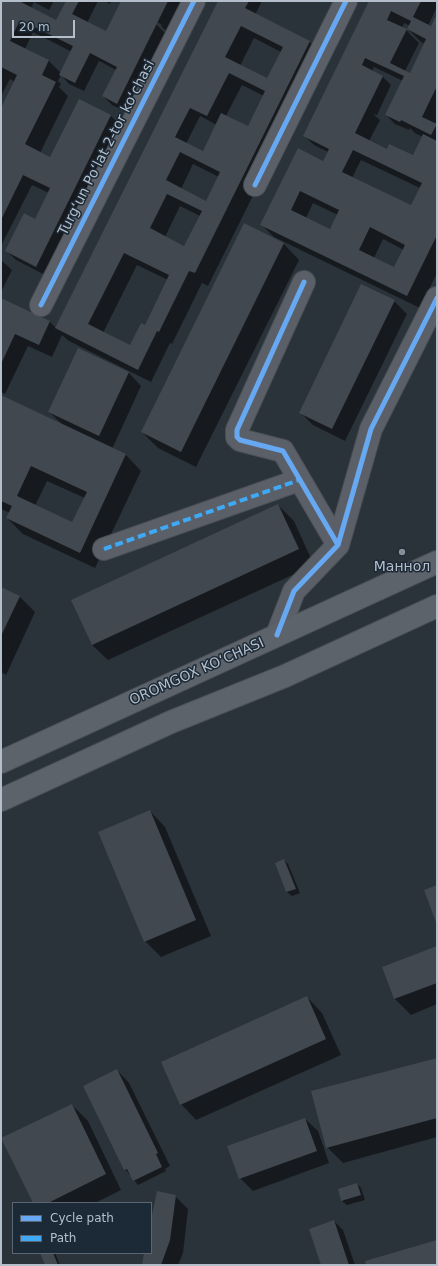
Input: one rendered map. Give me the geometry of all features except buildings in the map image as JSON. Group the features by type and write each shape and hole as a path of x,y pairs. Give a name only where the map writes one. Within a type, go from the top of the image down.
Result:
{"main road":[{"name":"OROMGOX KO‘CHASI","path":"1,762 437,562"},
{"path":"1,800 171,722 285,676 437,606"}],"street":[{"name":"Turgʻun Poʻlat 2-tor koʻchasi","path":"41,305 194,1"},
{"path":"255,185 346,1"},
{"path":"304,282 237,430 237,437 240,440 283,451 338,545"},
{"path":"277,635 294,591 338,545 371,429 437,298"},
{"path":"104,549 299,480"}],"marked path":[{"path":"104,549 299,480"}],"cycle path":[{"path":"41,305 194,1"},
{"path":"255,185 346,1"},
{"path":"304,282 237,430 237,437 240,440 283,451 338,545"},
{"path":"277,635 294,591 338,545 371,429 437,298"}],"place":[{"name":"Маннол","path":"402,552"}]}
